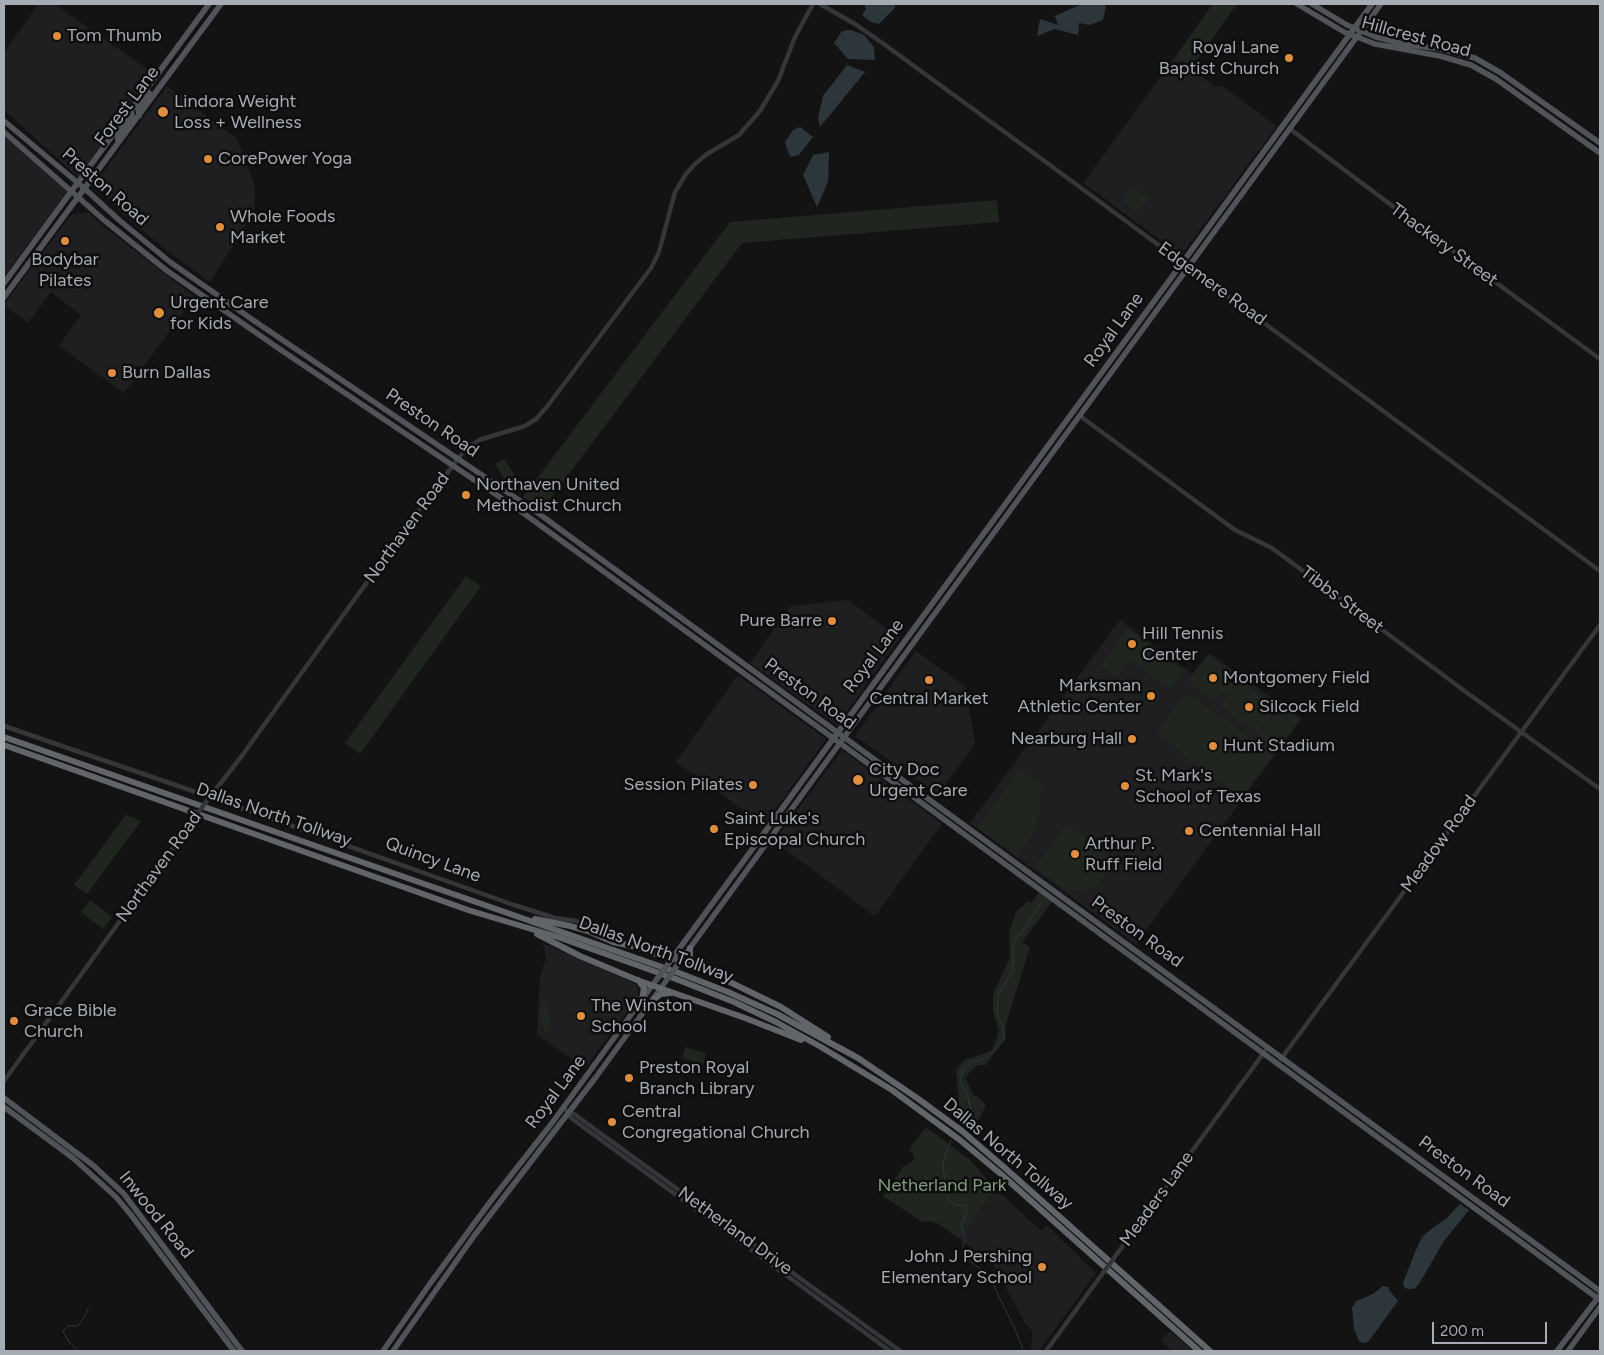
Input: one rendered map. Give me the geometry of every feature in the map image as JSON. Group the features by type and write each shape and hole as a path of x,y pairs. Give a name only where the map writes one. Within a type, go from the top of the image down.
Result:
{"highway":[{"name":"Dallas North Tollway","path":"4,737 679,972 777,1014 852,1054 917,1098 983,1149 1210,1351"},
{"name":"Dallas North Tollway","path":"4,745 458,906 558,937 706,990 776,1022 822,1047 892,1090 960,1140 1002,1175 1199,1351"},
{"path":"524,918 570,926 588,931 613,942 632,946"},
{"path":"520,926 580,956 638,980 745,1018 812,1045 822,1047"},
{"path":"690,948 690,958 695,965"},
{"path":"681,960 781,1007 805,1021 852,1054"},
{"path":"638,980 644,988 642,999"},
{"path":"652,1000 662,994 673,993"}],"main road":[{"path":"210,4 219,6"},
{"name":"Forest Lane","path":"4,283 210,4"},
{"name":"Hillcrest Road","path":"1297,4 1357,38 1389,48 1440,56 1471,66 1496,78 1600,153"},
{"name":"Hillcrest Road","path":"1312,4 1361,32 1389,41 1441,49 1474,58 1500,72 1600,143"},
{"name":"Royal Lane","path":"385,1351 400,1325 457,1247 590,1072 837,732 1372,4"},
{"name":"Royal Lane","path":"392,1351 463,1252 624,1041 676,966 1381,4"},
{"name":"Forest Lane","path":"4,296 219,6"},
{"path":"139,116 138,108 154,87 154,80"},
{"path":"118,143 118,136 132,116 131,110"},
{"name":"Preston Road","path":"4,121 170,262 524,503 1519,1231 1600,1296"},
{"name":"Preston Road","path":"4,132 127,239 166,270 518,510 840,743 1514,1237 1600,1296"},
{"path":"24,149 29,142"},
{"path":"1235,190 1241,195"},
{"path":"127,239 133,232"},
{"path":"38,236 45,241"},
{"path":"166,270 170,262"},
{"path":"198,293 203,286"},
{"path":"1128,337 1135,342"},
{"path":"518,510 524,503"},
{"path":"996,516 1003,521"},
{"path":"744,674 749,668"},
{"path":"772,694 775,687"},
{"path":"898,786 900,778"},
{"path":"898,786 906,782"},
{"path":"799,785 806,790"},
{"path":"787,801 794,806"},
{"path":"756,844 762,849"},
{"path":"732,877 739,881"},
{"name":"Quincy Lane","path":"632,946 670,961 681,960"},
{"path":"617,1035 624,1041"},
{"path":"590,1072 596,1078"},
{"name":"Inwood Road","path":"4,1098 87,1161 124,1194 242,1351"},
{"name":"Inwood Road","path":"4,1107 90,1172 116,1197 131,1214 234,1351"},
{"path":"517,1167 523,1172"},
{"path":"1514,1237 1519,1231"},
{"path":"457,1247 463,1252"},
{"path":"1557,1351 1600,1296"},
{"path":"1568,1351 1600,1307"}],"street":[{"name":"Northaven Road","path":"4,1081 458,459 479,440 512,431 532,422 546,408 651,268 659,252 675,192 686,174 707,154 739,135 760,111 778,81 795,37 813,4"},
{"name":"Edgemere Road","path":"820,4 855,24 881,42 1188,266 1600,571"},
{"name":"Thackery Street","path":"1290,129 1600,359"},
{"name":"Tibbs Street","path":"1080,416 1236,530 1272,548 1600,789"},
{"name":"Meadow Road","path":"1277,1064 1600,625"},
{"name":"Quincy Lane","path":"4,726 538,913 591,926 632,946"},
{"name":"Meaders Lane","path":"1046,1351 1268,1047"},
{"name":"Netherland Drive","path":"563,1108 570,1113 571,1118 722,1225 890,1351"},
{"name":"Netherland Drive","path":"797,1280 900,1351"}],"shaded area":[{"path":"38,4 55,4 154,74 78,177 4,110 4,53"},
{"path":"864,4 895,4 895,8 879,24 871,22 862,15 866,9"},
{"path":"1082,4 1102,4 1106,6 1103,20 1089,25 1079,23 1078,35 1055,29 1037,36 1040,19 1058,25 1055,16"},
{"path":"851,30 864,35 874,47 875,60 848,59 834,43 842,31"},
{"path":"1175,57 1215,87 1222,86 1277,126 1181,255 1083,183"},
{"path":"847,65 865,72 820,127 818,118 823,96"},
{"path":"167,86 237,139 255,186 254,213 210,282 127,218 98,189 96,182"},
{"path":"800,127 813,137 799,155 790,157 785,142 793,130"},
{"path":"4,136 68,191 4,276"},
{"path":"829,152 828,182 817,207 803,175 813,155"},
{"path":"88,212 103,226 195,297 124,393 59,346 81,315 51,292 28,323 4,305 71,215"},
{"path":"848,600 900,638 837,725 750,663 791,606"},
{"name":"St. Mark's School of Texas","path":"1120,620 1192,674 1209,653 1301,719 1136,944 970,823"},
{"path":"916,651 966,687 975,744 938,795 855,736"},
{"path":"738,675 826,739 764,825 676,762"},
{"path":"842,750 942,824 875,916 774,841"},
{"name":"The Winston School","path":"543,943 636,984 638,989 638,997 585,1068 537,1035 540,976 546,959"},
{"name":"John J Pershing Elementary School","path":"996,1189 1041,1231 1047,1225 1096,1273 1039,1351 1031,1351 1032,1330 1026,1325 991,1261 959,1239"},
{"path":"1460,1204 1469,1210 1444,1241 1419,1284 1414,1289 1404,1287 1403,1283 1422,1237 1446,1219"},
{"path":"1383,1286 1389,1287 1389,1290 1398,1301 1368,1342 1363,1343 1359,1341 1354,1329 1352,1308 1356,1301 1373,1294"},
{"path":"1170,1331 1193,1351 1172,1351 1161,1341"}],"green space":[{"path":"1213,4 1237,4 1191,69 1175,57"},
{"path":"1132,186 1149,198 1138,213 1121,201"},
{"path":"997,200 999,222 742,243 542,510 523,497 730,222"},
{"path":"504,459 515,476 506,482 495,464"},
{"path":"466,576 481,586 360,754 345,743"},
{"name":"Hill Tennis Center","path":"1128,629 1184,671 1170,689 1130,660 1116,678 1100,666"},
{"name":"Montgomery Field","path":"1208,655 1235,674 1235,684 1226,694 1211,698 1188,681"},
{"name":"Silcock Field","path":"1240,679 1278,707 1257,734 1220,706"},
{"path":"1186,696 1191,696 1255,741 1282,705 1301,719 1241,797 1160,737 1159,729 1180,700"},
{"path":"1020,769 1045,788 1039,797 1039,813 1035,828 1017,856 977,828"},
{"path":"126,815 141,821 87,894 74,885"},
{"name":"Arthur P. Ruff Field","path":"1067,824 1114,860 1096,887 1079,891 1066,891 1035,867"},
{"path":"1039,892 1052,902 1022,942 1030,947 1005,1027 1006,1039 986,1065 978,1065 965,1077 973,1095 979,1097 986,1106 974,1128 960,1115 956,1070 964,1060 992,1051 999,1031 993,1012 993,994 1010,958 1009,933 1016,912 1028,901 1031,903"},
{"path":"90,900 112,917 103,929 81,912"},
{"path":"547,1000 551,1029 548,1033 544,1032 541,1019 542,1001"},
{"path":"685,1047 706,1053 703,1064 682,1058"},
{"name":"Netherland Park","path":"926,1127 969,1159 996,1189 959,1239 939,1224 929,1221 922,1222 883,1196 904,1166 910,1164 914,1158 913,1153 909,1150"}],"waterway":[{"path":"965,1127 971,1114 968,1097 960,1081 963,1069 972,1062 986,1058 1004,1038 1003,1027 997,1015 998,996 1013,969 1013,943 1041,902"},
{"path":"951,1140 943,1162 945,1186 946,1195 949,1200 955,1205 965,1206 967,1211 961,1225 965,1237 962,1251 968,1260 988,1274 1015,1329 1023,1351"},
{"path":"78,1351 69,1342 63,1331 68,1326 78,1326 88,1309"}],"place":[{"name":"Tom Thumb","path":"57,36"},
{"name":"Royal Lane Baptist Church","path":"1289,58"},
{"name":"Lindora Weight Loss + Wellness","path":"163,112"},
{"name":"CorePower Yoga","path":"208,159"},
{"name":"Whole Foods Market","path":"220,227"},
{"name":"Bodybar Pilates","path":"65,241"},
{"name":"Urgent Care for Kids","path":"159,313"},
{"name":"Burn Dallas","path":"112,373"},
{"name":"Northaven United Methodist Church","path":"466,495"},
{"name":"Pure Barre","path":"832,621"},
{"name":"Hill Tennis Center","path":"1132,644"},
{"name":"Montgomery Field","path":"1213,678"},
{"name":"Central Market","path":"929,680"},
{"name":"Marksman Athletic Center","path":"1151,696"},
{"name":"Silcock Field","path":"1249,707"},
{"name":"Nearburg Hall","path":"1132,739"},
{"name":"Hunt Stadium","path":"1213,746"},
{"name":"City Doc Urgent Care","path":"858,780"},
{"name":"Session Pilates","path":"753,785"},
{"name":"St. Mark's School of Texas","path":"1125,786"},
{"name":"Saint Luke's Episcopal Church","path":"714,829"},
{"name":"Centennial Hall","path":"1189,831"},
{"name":"Arthur P. Ruff Field","path":"1075,854"},
{"name":"The Winston School","path":"581,1016"},
{"name":"Grace Bible Church","path":"14,1021"},
{"name":"Preston Royal Branch Library","path":"629,1078"},
{"name":"Central Congregational Church","path":"612,1122"},
{"name":"John J Pershing Elementary School","path":"1042,1267"}]}
